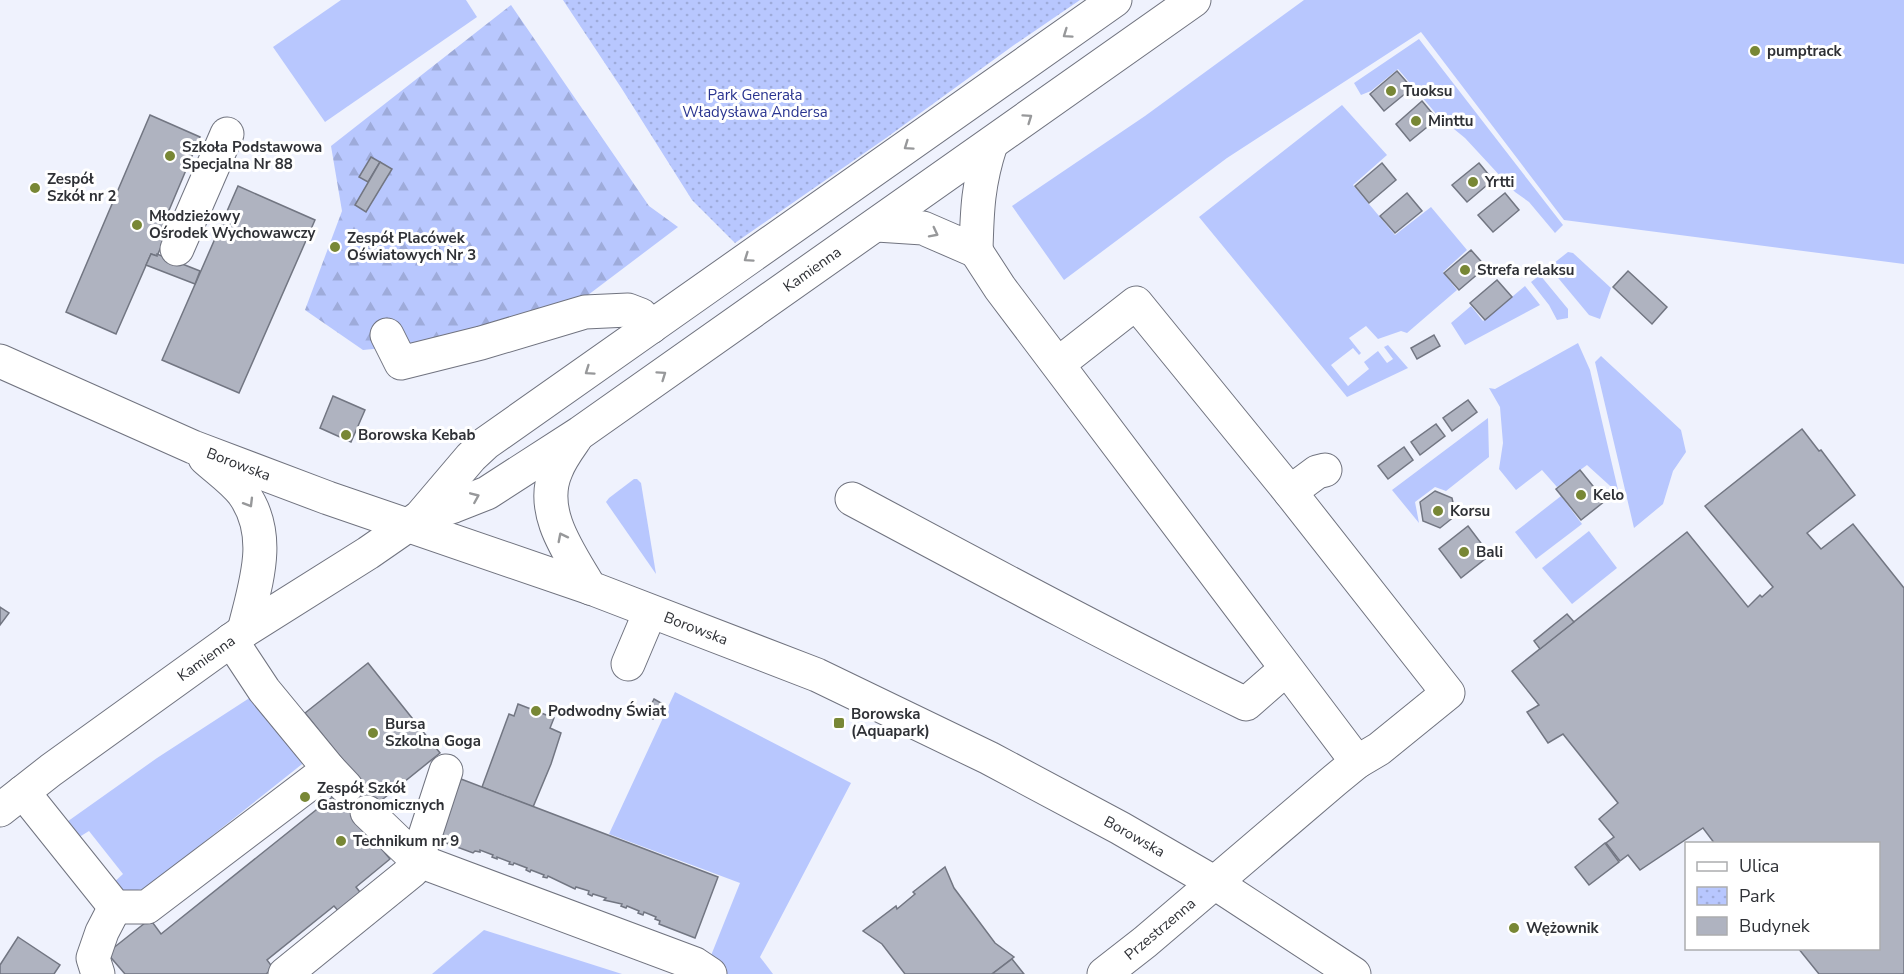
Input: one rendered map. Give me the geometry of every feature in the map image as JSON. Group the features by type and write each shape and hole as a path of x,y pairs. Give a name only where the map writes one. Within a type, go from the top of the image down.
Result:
{"street":[{"name":"Kamienna","path":"414,521 471,456 486,443 1115,0"},
{"name":"Kamienna","path":"12,801 237,636 414,521 487,493 580,433 1194,0"},
{"path":"177,249 227,134"},
{"path":"991,144 980,179 976,217 976,251 990,274 1357,762"},
{"path":"877,225 923,228 976,251"},
{"path":"1058,364 1136,303 1290,492 1317,472 1325,470"},
{"path":"387,335 401,363 481,343 585,312 628,310 641,315 651,327"},
{"name":"Borowska","path":"0,361 193,447 328,498 414,521 817,675 862,695 1120,828 1215,883 1354,974"},
{"path":"580,433 556,471 552,500 558,532 590,588"},
{"path":"12,801 115,907 147,907 337,778 264,690 237,636 261,564 257,523 254,512 242,491 193,447"},
{"name":"Przestrzenna","path":"1104,974 1145,942 1357,762 1379,749 1448,693 1290,492"},
{"path":"852,499 1098,630 1246,704 1286,669"},
{"path":"628,664 650,612"},
{"path":"285,974 412,871 446,771"},
{"path":"367,812 417,860 700,966 710,974"},
{"path":"98,974 93,958 102,932 115,907"}],"green space":[{"path":"341,0 466,0 477,17 325,122 273,47"},
{"name":"Park Generała Władysława Andersa","path":"563,0 1080,0 735,243 692,200"},
{"path":"1304,0 1904,0 1904,264 1564,220 1421,32 1227,158 1064,280 1012,206 1145,116"},
{"path":"511,5 649,206 678,227 588,295 414,345 363,350 305,310 342,211 331,146"},
{"path":"1419,39 1563,225 1555,233 1529,202 1515,192 1465,138 1438,116 1398,69 1371,91 1361,95 1354,83"},
{"path":"1342,105 1387,155 1353,185 1395,235 1431,207 1467,250 1443,272 1457,290 1407,333 1401,331 1378,339 1366,326 1349,338 1361,353 1359,355 1353,348 1331,365 1348,386 1369,369 1364,362 1378,351 1387,363 1393,359 1384,347 1388,345 1408,368 1347,397 1199,217"},
{"path":"1568,252 1573,253 1611,288 1600,319 1589,315 1549,267"},
{"path":"1540,275 1568,309 1568,318 1557,320 1549,305 1531,282"},
{"path":"1525,286 1540,305 1465,345 1451,323 1471,306 1483,321"},
{"path":"1578,343 1590,370 1619,494 1587,465 1557,487 1542,470 1516,490 1499,469 1503,443 1500,407 1489,388 1495,389"},
{"path":"1601,356 1681,430 1686,452 1673,471 1663,504 1634,528 1595,362"},
{"path":"1488,418 1489,457 1446,491 1435,487 1415,502 1419,523 1392,490"},
{"path":"634,479 641,483 656,574 606,502"},
{"path":"1561,496 1582,524 1536,559 1515,532"},
{"path":"1589,531 1617,568 1572,604 1542,568"},
{"path":"675,692 851,783 760,957 773,974 699,974 710,958 740,883 609,834"},
{"path":"257,693 306,761 145,889 123,892 111,885 123,874 89,831 76,839 64,824 157,758"},
{"path":"484,930 622,974 432,974"}],"building":[{"name":"Tuoksu","path":"1397,71 1412,88 1384,111 1370,94"},
{"name":"Minttu","path":"1422,101 1437,119 1410,141 1396,124"},
{"path":"150,115 200,137 159,234 165,238 157,256 151,254 116,334 66,312"},
{"path":"371,157 380,162 368,182 359,177"},
{"path":"380,162 392,169 366,212 355,205"},
{"path":"1382,163 1396,180 1369,203 1355,186"},
{"name":"Yrtti","path":"1479,163 1493,180 1467,202 1452,185"},
{"path":"238,186 315,220 239,393 162,360"},
{"path":"1407,193 1422,211 1395,233 1380,216"},
{"path":"1505,193 1519,210 1493,232 1478,215"},
{"name":"Strefa relaksu","path":"1471,250 1486,267 1459,290 1444,273"},
{"path":"151,254 157,256 157,254 200,271 195,284 146,265"},
{"path":"1628,271 1667,307 1652,324 1613,287"},
{"path":"1497,280 1512,297 1485,320 1470,303"},
{"path":"1434,335 1440,346 1417,359 1411,348"},
{"path":"333,396 365,410 351,442 320,428"},
{"path":"1468,400 1477,412 1452,431 1443,418"},
{"path":"1436,424 1445,436 1420,455 1411,442"},
{"path":"1802,429 1855,495 1807,533 1821,549 1853,524 1904,588 1904,974 1819,974 1800,950 1880,950 1880,842 1714,842 1703,828 1640,870 1628,855 1620,861 1606,843 1614,837 1599,819 1618,803 1563,734 1548,743 1527,712 1539,705 1512,671 1687,532 1748,607 1760,595 1762,597 1773,587 1705,506"},
{"path":"1404,447 1413,460 1388,479 1378,466"},
{"name":"Kelo","path":"1580,470 1605,501 1581,520 1556,489"},
{"name":"Korsu","path":"1435,491 1452,498 1454,507 1455,516 1440,528 1423,521 1420,502"},
{"name":"Bali","path":"1468,526 1490,555 1461,578 1439,549"},
{"path":"0,607 9,613 0,625"},
{"path":"1567,614 1574,622 1540,649 1534,641"},
{"name":"Bursa Szkolna Goga","path":"368,663 440,753 378,803 305,713"},
{"path":"654,699 661,703 653,719 646,715"},
{"path":"518,704 554,718 550,728 561,733 533,807 482,787 509,714 514,716"},
{"path":"461,779 718,877 695,938 659,924 660,921 655,919 656,917 644,912 643,915 627,906 626,908 621,906 622,904 604,900 606,898 593,894 592,896 588,894 589,891 576,887 575,889 548,876 543,877 544,875 531,870 530,872 526,870 527,868 514,863 509,864 510,862 492,857 493,855 480,850 480,852 473,853 438,840"},
{"path":"336,794 390,859 356,887 363,896 341,914 334,906 267,960 273,968 266,974 125,974 107,953 150,919 161,934"},
{"path":"1605,843 1619,862 1589,885 1575,867"},
{"path":"945,867 954,888 995,943 1014,957 992,974 905,974 882,944 863,931 896,906 897,909 915,894 913,892"},
{"path":"18,937 60,965 54,974 0,974 0,965"},
{"path":"1012,959 1024,974 992,974"}],"place":[{"name":"pumptrack","path":"1755,51"},
{"name":"Tuoksu","path":"1391,91"},
{"name":"Minttu","path":"1416,121"},
{"name":"Szkoła Podstawowa Specjalna Nr 88","path":"170,156"},
{"name":"Yrtti","path":"1473,182"},
{"name":"Zespół Szkół nr 2","path":"35,188"},
{"name":"Młodzieżowy Ośrodek Wychowawczy","path":"137,225"},
{"name":"Zespół Placówek Oświatowych Nr 3","path":"335,247"},
{"name":"Strefa relaksu","path":"1465,270"},
{"name":"Borowska Kebab","path":"346,435"},
{"name":"Kelo","path":"1581,495"},
{"name":"Korsu","path":"1438,511"},
{"name":"Bali","path":"1464,552"},
{"name":"Podwodny Świat","path":"536,711"},
{"name":"Borowska (Aquapark)","path":"839,723"},
{"name":"Bursa Szkolna Goga","path":"373,733"},
{"name":"Zespół Szkół Gastronomicznych","path":"305,797"},
{"name":"Technikum nr 9","path":"341,841"},
{"name":"Wężownik","path":"1514,928"}]}
